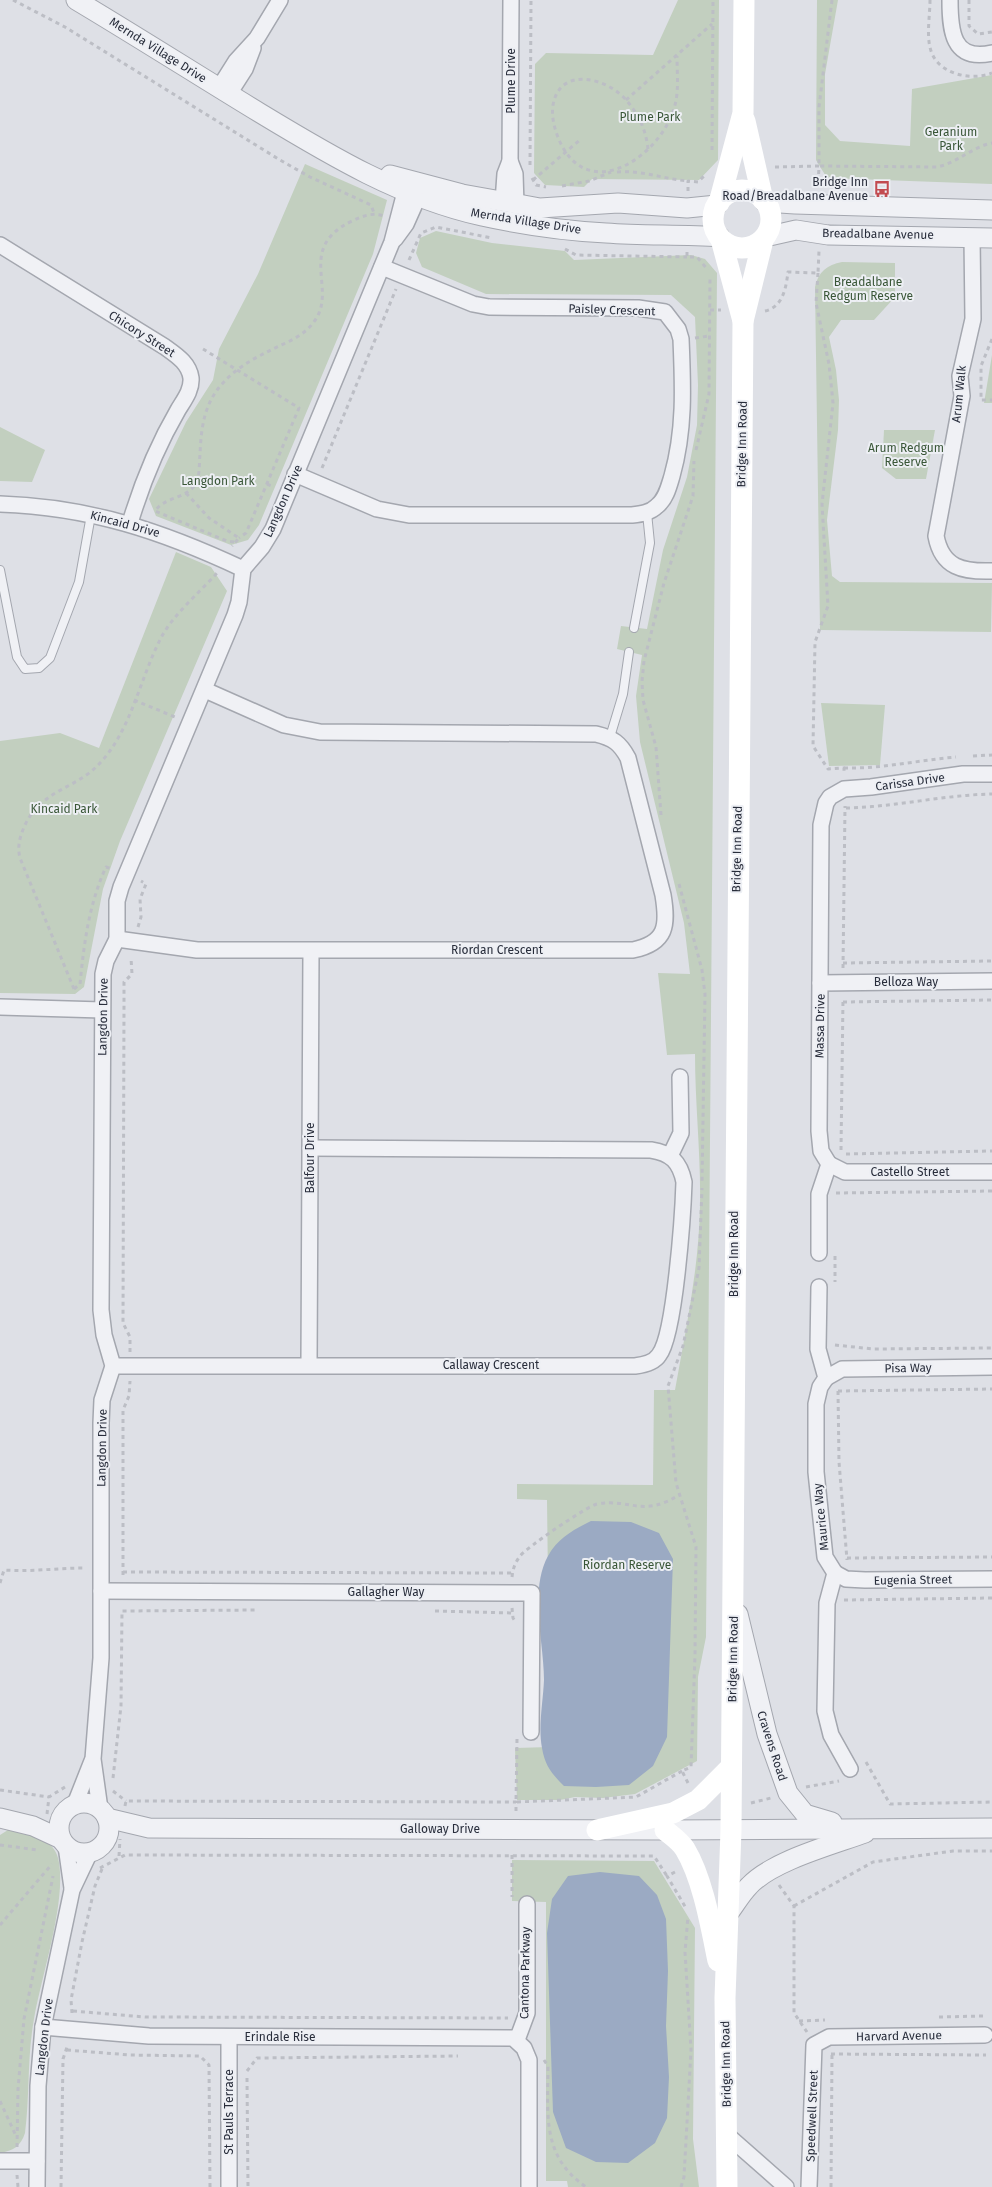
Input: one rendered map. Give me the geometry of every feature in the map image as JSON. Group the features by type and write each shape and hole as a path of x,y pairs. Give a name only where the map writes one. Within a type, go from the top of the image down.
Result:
{"main road":[{"path":"743,113 714,222 720,238 728,244 746,248 764,239 771,220 764,201 743,113 744,0"},
{"path":"718,204 724,197 740,191 749,191 764,201"},
{"name":"Bridge Inn Road","path":"720,238 743,321"},
{"name":"Bridge Inn Road","path":"727,2187 725,1998 731,1830 734,1596 733,1356 743,321 764,239"},
{"path":"597,1830 672,1813 698,1800 731,1767"},
{"path":"666,1830 685,1848 692,1864 709,1914 725,1998"}],"street":[{"name":"Mernda Village Drive","path":"76,0 224,91 343,161 413,190 510,209 607,234 687,234 720,238"},
{"path":"224,91 236,61 257,38 280,0"},
{"name":"Plume Drive","path":"510,209 505,174 510,161 511,0"},
{"path":"950,0 951,32 959,45 971,54 992,53"},
{"name":"Langdon Drive","path":"103,1813 93,1759 99,1686 101,1410 113,1366 104,1335 101,1310 103,974 106,961 117,939 117,901 126,875 235,615 239,602 243,569 262,547 273,529 392,242 406,224 413,190"},
{"path":"764,201 795,204 992,210"},
{"name":"Mernda Village Drive","path":"510,209 618,204 687,208 718,204"},
{"name":"Breadalbane Avenue","path":"764,239 796,230 828,235 992,238"},
{"name":"Arum Walk","path":"972,237 973,319 960,376 962,396 936,536 941,553 957,567 966,571 992,571"},
{"name":"Chicory Street","path":"0,245 165,347 181,358 188,368 190,389 161,440 143,482 130,523"},
{"name":"Paisley Crescent","path":"382,267 473,304 489,307 638,308 664,312 678,329 681,339 684,402 681,436 667,492 658,506 647,513"},
{"path":"295,474 392,513 632,515 647,513"},
{"name":"Kincaid Drive","path":"0,504 61,509 130,523 185,542 243,569"},
{"path":"205,690 284,724 320,732 596,734 610,737"},
{"name":"Riordan Crescent","path":"117,939 197,950 633,950 646,948 659,939 665,927 666,914 663,895 628,758 620,744 610,737"},
{"name":"Carissa Drive","path":"830,797 844,789 871,788 963,774 992,774"},
{"name":"Massa Drive","path":"830,797 822,812 821,824 819,1131 822,1152 835,1159"},
{"name":"Balfour Drive","path":"309,1365 311,951"},
{"name":"Belloza Way","path":"820,983 992,981"},
{"path":"0,1007 102,1010"},
{"path":"310,1148 651,1150 665,1152 670,1156 681,1133 680,1078"},
{"name":"Callaway Crescent","path":"113,1366 646,1364 659,1357 666,1341 672,1307 684,1182 681,1168 670,1156"},
{"path":"819,1253 819,1194 835,1159"},
{"name":"Castello Street","path":"835,1159 845,1172 992,1172"},
{"path":"819,1287 818,1349 826,1378"},
{"name":"Pisa Way","path":"826,1378 842,1369 992,1367"},
{"name":"Maurice Way","path":"826,1378 820,1387 816,1404 816,1472 825,1557 835,1573"},
{"path":"835,1573 827,1603 825,1710 831,1735 845,1775"},
{"name":"Eugenia Street","path":"835,1573 846,1579 865,1580 992,1579"},
{"name":"Gallagher Way","path":"101,1591 532,1593 524,1731"},
{"name":"Cravens Road","path":"734,1596 753,1683 767,1734 788,1793 805,1814 822,1821 881,1828"},
{"name":"Langdon Drive","path":"70,1808 93,1759"},
{"path":"84,1803 103,1813 108,1832 86,1857 64,1842 33,1826 3,1819 70,1808 84,1803"},
{"path":"64,1842 59,1825 70,1808"},
{"name":"Galloway Drive","path":"103,1813 149,1828 731,1830"},
{"name":"Galloway Drive","path":"86,1857 149,1828"},
{"name":"Cravens Road","path":"728,1914 749,1886 770,1870 814,1851 881,1828"},
{"name":"Cravens Road","path":"731,1830 992,1828"},
{"name":"Langdon Drive","path":"37,2187 38,2086 42,2027 72,1890 86,1857"},
{"name":"Cantona Parkway","path":"518,2040 527,2012 527,1904"},
{"name":"Erindale Rise","path":"42,2027 131,2035 228,2037 496,2036 518,2040"},
{"name":"Harvard Avenue","path":"814,2045 829,2038 985,2035"},
{"name":"St Pauls Terrace","path":"228,2037 229,2187"},
{"path":"518,2040 529,2060 529,2187"},
{"name":"Speedwell Street","path":"810,2187 814,2045"},
{"path":"727,2135 786,2187"},
{"path":"0,2161 37,2161"}],"lane":[{"path":"634,628 650,543 647,513"},
{"path":"0,570 17,657 25,669 39,668 50,658 79,582 91,515"},
{"path":"610,737 623,694 629,652"}],"path":[{"path":"13,0 65,27 280,160 310,177 371,206 374,213 342,226 326,240 321,261 321,306 318,317 301,335 236,370 221,385 207,406 201,430 197,481 186,493 169,500 155,511 227,541 234,542 246,533 299,408 236,370 203,349"},
{"path":"531,0 530,173 540,188 549,187"},
{"path":"712,160 713,0"},
{"path":"832,0 819,107 818,166 937,167 946,165 977,147 992,143"},
{"path":"969,0 969,26 978,34 992,32"},
{"path":"626,100 713,24"},
{"path":"557,187 589,181 628,166 648,149 668,123 675,106 677,56"},
{"path":"648,149 643,124 626,100 616,90 590,79 571,80 556,94 553,106 553,121 565,153 586,169 638,172 666,179 688,181"},
{"path":"533,180 581,139"},
{"path":"316,483 421,232 436,227 479,237"},
{"path":"818,273 816,303 829,364 833,403 822,504 823,548 829,598 826,617 815,642 813,746 828,769 870,768 921,759 992,755"},
{"path":"992,339 981,366 980,400 992,400"},
{"path":"267,484 288,493"},
{"path":"186,493 209,518 239,538"},
{"path":"77,1009 74,989 20,858 18,844 28,817 38,805 55,792 86,775 103,760 121,730 165,631 226,561"},
{"path":"134,700 190,724"},
{"path":"844,768 843,963 992,961"},
{"path":"845,808 876,807 944,796 992,794"},
{"path":"74,989 80,984 86,924 98,884 106,867 146,884 140,900 141,917 131,957 132,974 124,982 123,1324 130,1337 131,1366 129,1396 123,1410 121,1706 112,1791"},
{"path":"843,1002 992,1000"},
{"path":"835,1159 992,1151"},
{"path":"836,1193 992,1191"},
{"path":"836,1345 873,1349 992,1348"},
{"path":"838,1391 992,1389"},
{"path":"517,1623 513,1618 512,1612 512,1567 530,1546 591,1506 611,1503 646,1508 667,1502 679,1495"},
{"path":"847,1558 992,1557"},
{"path":"0,1583 4,1570 33,1572 44,1569 512,1573"},
{"path":"844,1600 992,1598"},
{"path":"122,1611 262,1610"},
{"path":"428,1611 512,1612"},
{"path":"516,1802 524,1731"},
{"path":"868,1766 890,1804 992,1802"},
{"path":"244,1802 516,1802 636,1797 682,1771"},
{"path":"769,1799 845,1775"},
{"path":"0,1790 49,1797"},
{"path":"0,1845 42,1850"},
{"path":"794,1906 873,1862 953,1851 992,1851"},
{"path":"0,1925 53,1863 86,1857 102,1868 119,1856 125,1855 654,1856 666,1876"},
{"path":"18,2187 18,2089 24,2019 54,1870 53,1863 47,1857"},
{"path":"770,1870 794,1906 794,2013 814,2045"},
{"path":"73,2011 145,2017 508,2018"},
{"path":"67,2050 130,2055 200,2056 209,2065 210,2187"},
{"path":"831,2187 832,2055 986,2055"},
{"path":"248,2187 247,2068 257,2058 460,2056"},
{"path":"529,2060 544,2060 547,2062 550,2141 563,2167 585,2187"},
{"path":"0,2101 18,2139"}],"green space":[{"name":"Plume Park","path":"678,0 719,0 718,160 699,180 592,179 584,187 545,185 534,173 535,64 546,53 653,55"},
{"name":"Geranium Park","path":"817,0 838,0 825,74 825,125 840,141 910,146 912,89 992,75 992,184 827,178 816,160"},
{"name":"Langdon Park","path":"305,164 387,200 373,254 259,525 248,540 231,545 156,516 149,499 186,422 213,380 219,349 258,274"},
{"name":"Riordan Reserve","path":"436,231 492,243 565,251 574,260 691,255 705,259 717,273 706,1637 698,1677 697,1761 635,1794 603,1798 575,1797 560,1800 517,1800 515,1748 550,1747 547,1500 517,1499 517,1484 653,1485 654,1390 675,1390 691,1298 700,1206 695,1054 667,1055 658,973 690,974 684,923 640,742 636,696 642,655 617,649 621,626 647,629 663,550 687,477 697,425 698,385 695,317 671,295 486,294 422,267 416,253 420,238"},
{"name":"Breadalbane Redgum Reserve","path":"842,262 895,263 895,297 874,320 841,320 829,337 836,370 839,400 838,430 827,520 832,576 840,582 992,583 991,632 820,630 815,287 818,277 824,270"},
{"path":"992,355 992,403 984,403"},
{"path":"0,427 45,450 32,482 0,481"},
{"name":"Arum Redgum Reserve","path":"884,430 935,430 926,479 896,479 882,468"},
{"name":"Kincaid Park","path":"176,552 211,567 227,591 120,841 103,889 84,987 75,994 0,993 0,741 60,733 99,748"},
{"path":"821,703 885,705 880,765 829,766"},
{"path":"8,1830 38,1837 51,1845 58,1858 60,1875 57,1915 37,2002 32,2033 25,2133 16,2147 0,2153 0,1835"},
{"path":"512,1860 654,1861 695,1928 693,2139 699,2187 568,2187 567,2181 546,2181 546,1902 512,1901"}],"water":[{"path":"591,1521 631,1522 659,1533 673,1559 667,1737 653,1766 629,1785 564,1786 550,1769 542,1748 541,1723 544,1680 538,1600 542,1570 548,1556 561,1539"},
{"path":"600,1872 639,1876 657,1895 666,1919 668,1971 666,2026 669,2077 667,2118 655,2143 628,2163 596,2162 566,2148 553,2112 547,1933 552,1899 568,1876"}],"place":[{"name":"Bridge Inn Road/Breadalbane Avenue","path":"882,189"}]}
